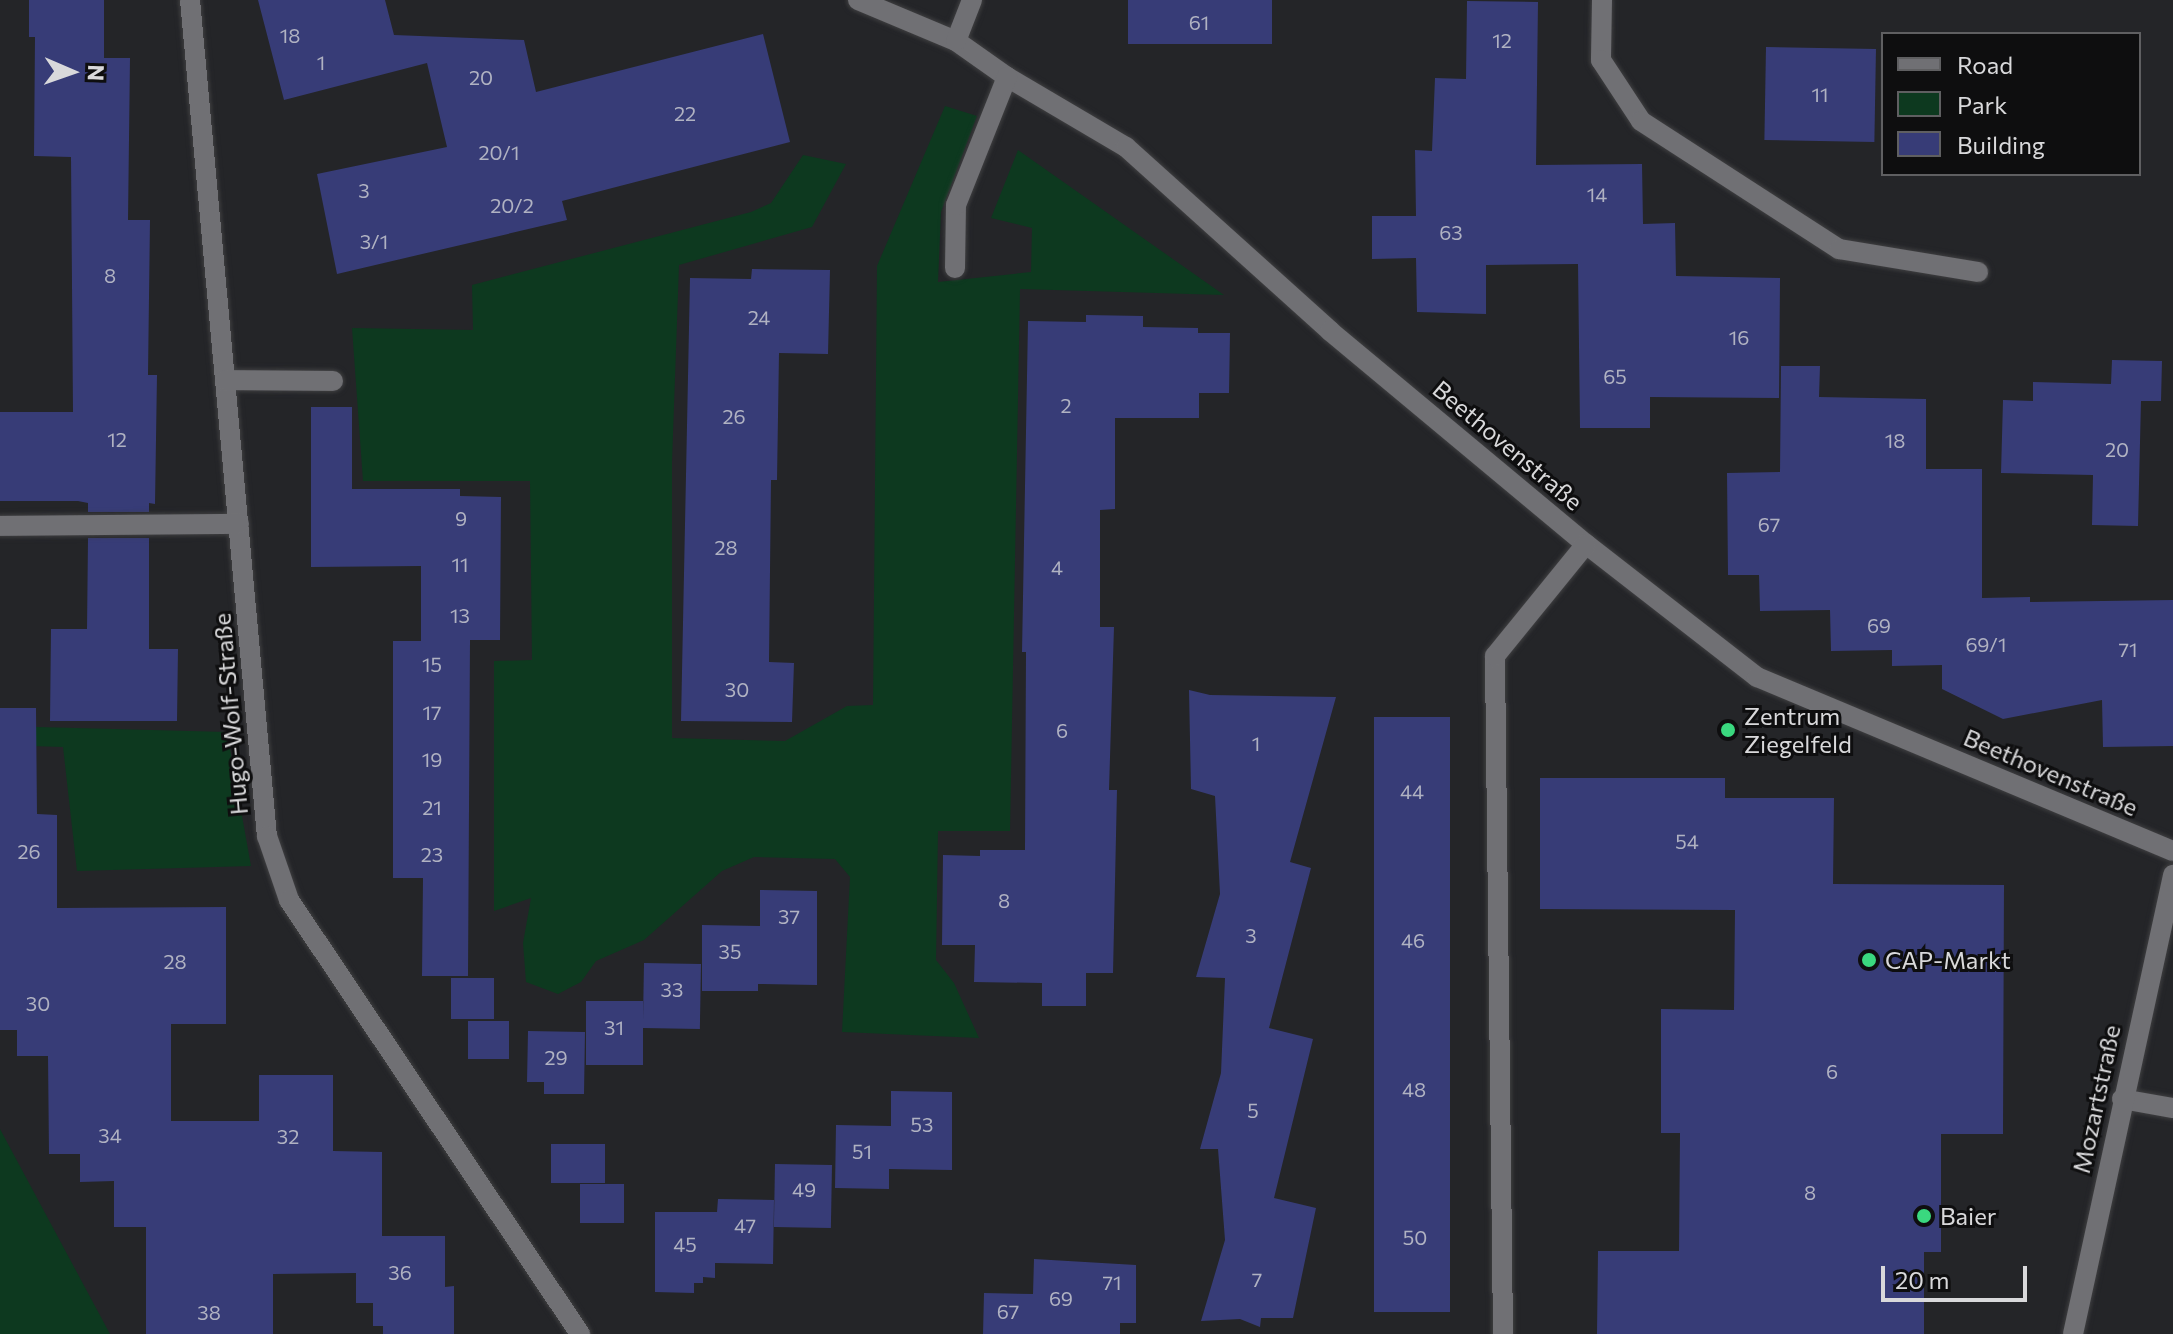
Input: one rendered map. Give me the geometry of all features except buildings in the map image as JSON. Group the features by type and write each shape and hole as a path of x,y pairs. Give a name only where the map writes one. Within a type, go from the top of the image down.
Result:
{"street":[{"name":"Hugo-Wolf-Straße","path":"190,0 267,836 289,900 580,1334"},
{"name":"Beethovenstraße","path":"858,0 956,41 1007,77 1126,147 1330,331 1586,544 1757,677 2173,851"},
{"path":"956,41 972,0"},
{"path":"1602,0 1601,60 1641,121 1839,249 1978,272"},
{"path":"955,268 956,205 1007,77"},
{"path":"225,380 333,381"},
{"path":"0,526 239,524"},
{"path":"1503,1334 1495,656 1586,544"},
{"name":"Mozartstraße","path":"2073,1334 2173,875"},
{"path":"2122,1099 2173,1108"}],"green space":[{"path":"945,106 977,116 941,212 938,282 1031,272 1032,228 991,218 1018,150 1224,295 1020,289 1010,831 938,831 936,960 954,983 979,1038 842,1032 850,877 835,859 754,857 722,871 644,940 596,961 581,982 558,994 526,982 523,943 531,898 494,911 494,661 532,660 530,481 363,481 352,328 473,330 472,285 751,212 771,203 803,155 846,164 812,227 679,265 672,462 672,738 785,741 847,706 873,705 877,266"},
{"path":"0,726 227,732 251,866 77,871 63,747 0,745"},
{"path":"0,1129 110,1334 0,1334"}],"place":[{"name":"Zentrum Ziegelfeld","path":"1728,730"},
{"name":"CAP-Markt","path":"1869,960"},
{"name":"Baier","path":"1924,1216"}]}
